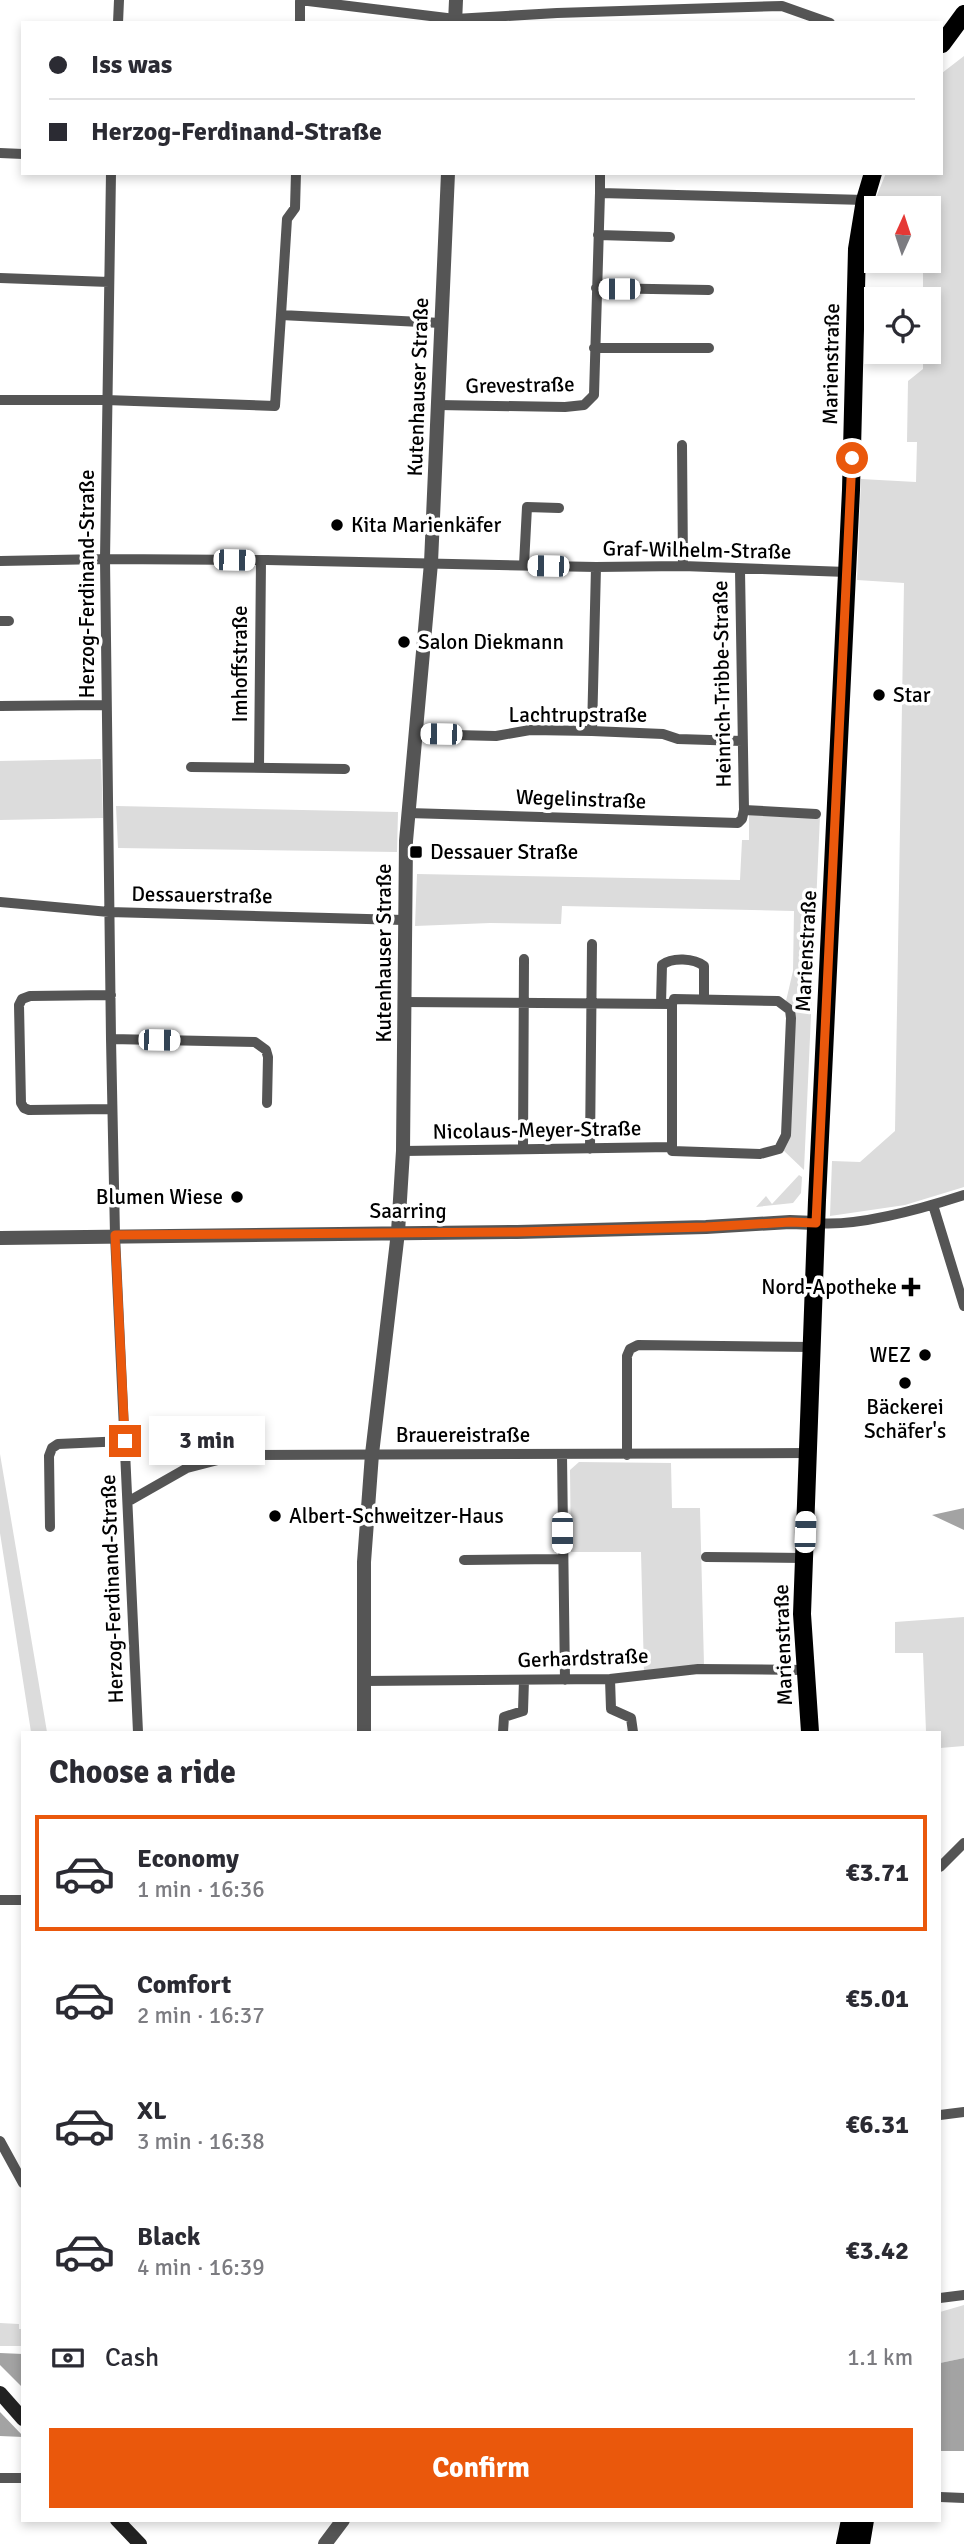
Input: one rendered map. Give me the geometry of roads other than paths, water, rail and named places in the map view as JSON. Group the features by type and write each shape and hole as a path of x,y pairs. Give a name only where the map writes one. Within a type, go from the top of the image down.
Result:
{"main road":[{"path":"943,43 964,14"},
{"name":"Marienstraße","path":"866,196 872,175"},
{"name":"Marienstraße","path":"810,1731 802,1614 857,249 864,206"},
{"path":"0,2385 21,2405"},
{"path":"0,2393 21,2417"},
{"path":"119,2522 140,2544"},
{"path":"132,2522 152,2544"},
{"path":"845,2544 850,2522"},
{"path":"861,2544 865,2522"}],"street":[{"path":"118,21 119,0"},
{"path":"299,21 300,0 455,21 557,13 783,3 825,21"},
{"path":"455,21 456,0"},
{"path":"557,13 558,0"},
{"path":"0,153 21,154"},
{"name":"Herzog-Ferdinand-Straße","path":"111,175 105,559 111,1039 115,1235 138,1731"},
{"path":"0,400 106,400 275,406 287,219 295,208 296,175"},
{"name":"Kutenhauser Straße","path":"364,1731 364,1562 372,1454 398,1232 408,813 431,563 448,175"},
{"name":"Grevestraße","path":"438,405 565,407 584,405 594,395 600,175"},
{"path":"600,193 864,200"},
{"path":"598,235 670,237"},
{"path":"0,278 109,282"},
{"path":"596,288 709,290"},
{"path":"281,315 441,323"},
{"name":"Grevestraße","path":"594,348 709,348"},
{"path":"682,445 683,566"},
{"path":"524,565 527,507 559,508"},
{"name":"Graf-Wilhelm-Straße","path":"0,561 105,559 683,566 846,572"},
{"name":"Imhoffstraße","path":"259,768 261,561"},
{"path":"593,731 596,567"},
{"name":"Heinrich-Tribbe-Straße","path":"740,570 744,810 816,814"},
{"path":"0,706 106,705"},
{"name":"Lachtrupstraße","path":"414,734 496,736 530,730 593,731 663,734 678,739 742,741"},
{"path":"191,767 345,769"},
{"name":"Wegelinstraße","path":"408,813 738,823 744,810"},
{"name":"Dessauerstraße","path":"0,902 109,912 404,920"},
{"path":"590,1149 592,944"},
{"path":"523,1149 524,959"},
{"path":"405,1002 667,1004 674,999 704,999 704,965 695,961 671,960 663,965 661,972 667,1004 672,1147"},
{"path":"111,995 30,996 22,999 19,1005 21,1103 24,1108 113,1109"},
{"name":"Nicolaus-Meyer-Straße","path":"402,1151 672,1147 672,1151 767,1154 779,1149 786,1135 790,1010 778,1001 769,999 704,999"},
{"path":"111,1039 255,1042 266,1050 268,1057 268,1103"},
{"path":"816,1223 863,1219 933,1205 964,1195"},
{"path":"933,1205 964,1306"},
{"name":"Saarring","path":"0,1238 517,1232 816,1223"},
{"path":"952,1268 964,1266"},
{"path":"627,1455 627,1356 630,1349 638,1345 812,1347"},
{"path":"50,1527 49,1455 52,1448 58,1444 125,1441"},
{"name":"Brauereistraße","path":"129,1501 187,1468 253,1455 808,1453"},
{"path":"562,1455 565,1679"},
{"path":"706,1557 804,1558"},
{"path":"464,1560 562,1559"},
{"name":"Gerhardstraße","path":"363,1681 610,1679 698,1669 804,1670"},
{"path":"610,1679 611,1709 631,1718 633,1731"},
{"path":"503,1731 504,1717 523,1712 524,1680"},
{"path":"941,1866 964,1843"},
{"path":"0,1900 21,1900"},
{"path":"941,2115 964,2112"},
{"path":"0,2141 21,2179"},
{"path":"941,2298 964,2295"},
{"path":"0,2478 21,2478"},
{"path":"941,2497 964,2498"},
{"path":"325,2544 342,2522"}],"place":[{"name":"Kita Marienkäfer","path":"337,525"},
{"name":"Salon Diekmann","path":"404,642"},
{"name":"Star","path":"879,695"},
{"name":"Dessauer Straße","path":"416,852"},
{"name":"Blumen Wiese","path":"237,1197"},
{"name":"Nord-Apotheke","path":"911,1287"},
{"name":"WEZ","path":"925,1355"},
{"name":"Bäckerei Schäfer's","path":"905,1383"},
{"name":"Albert-Schweitzer-Haus","path":"275,1516"}]}
